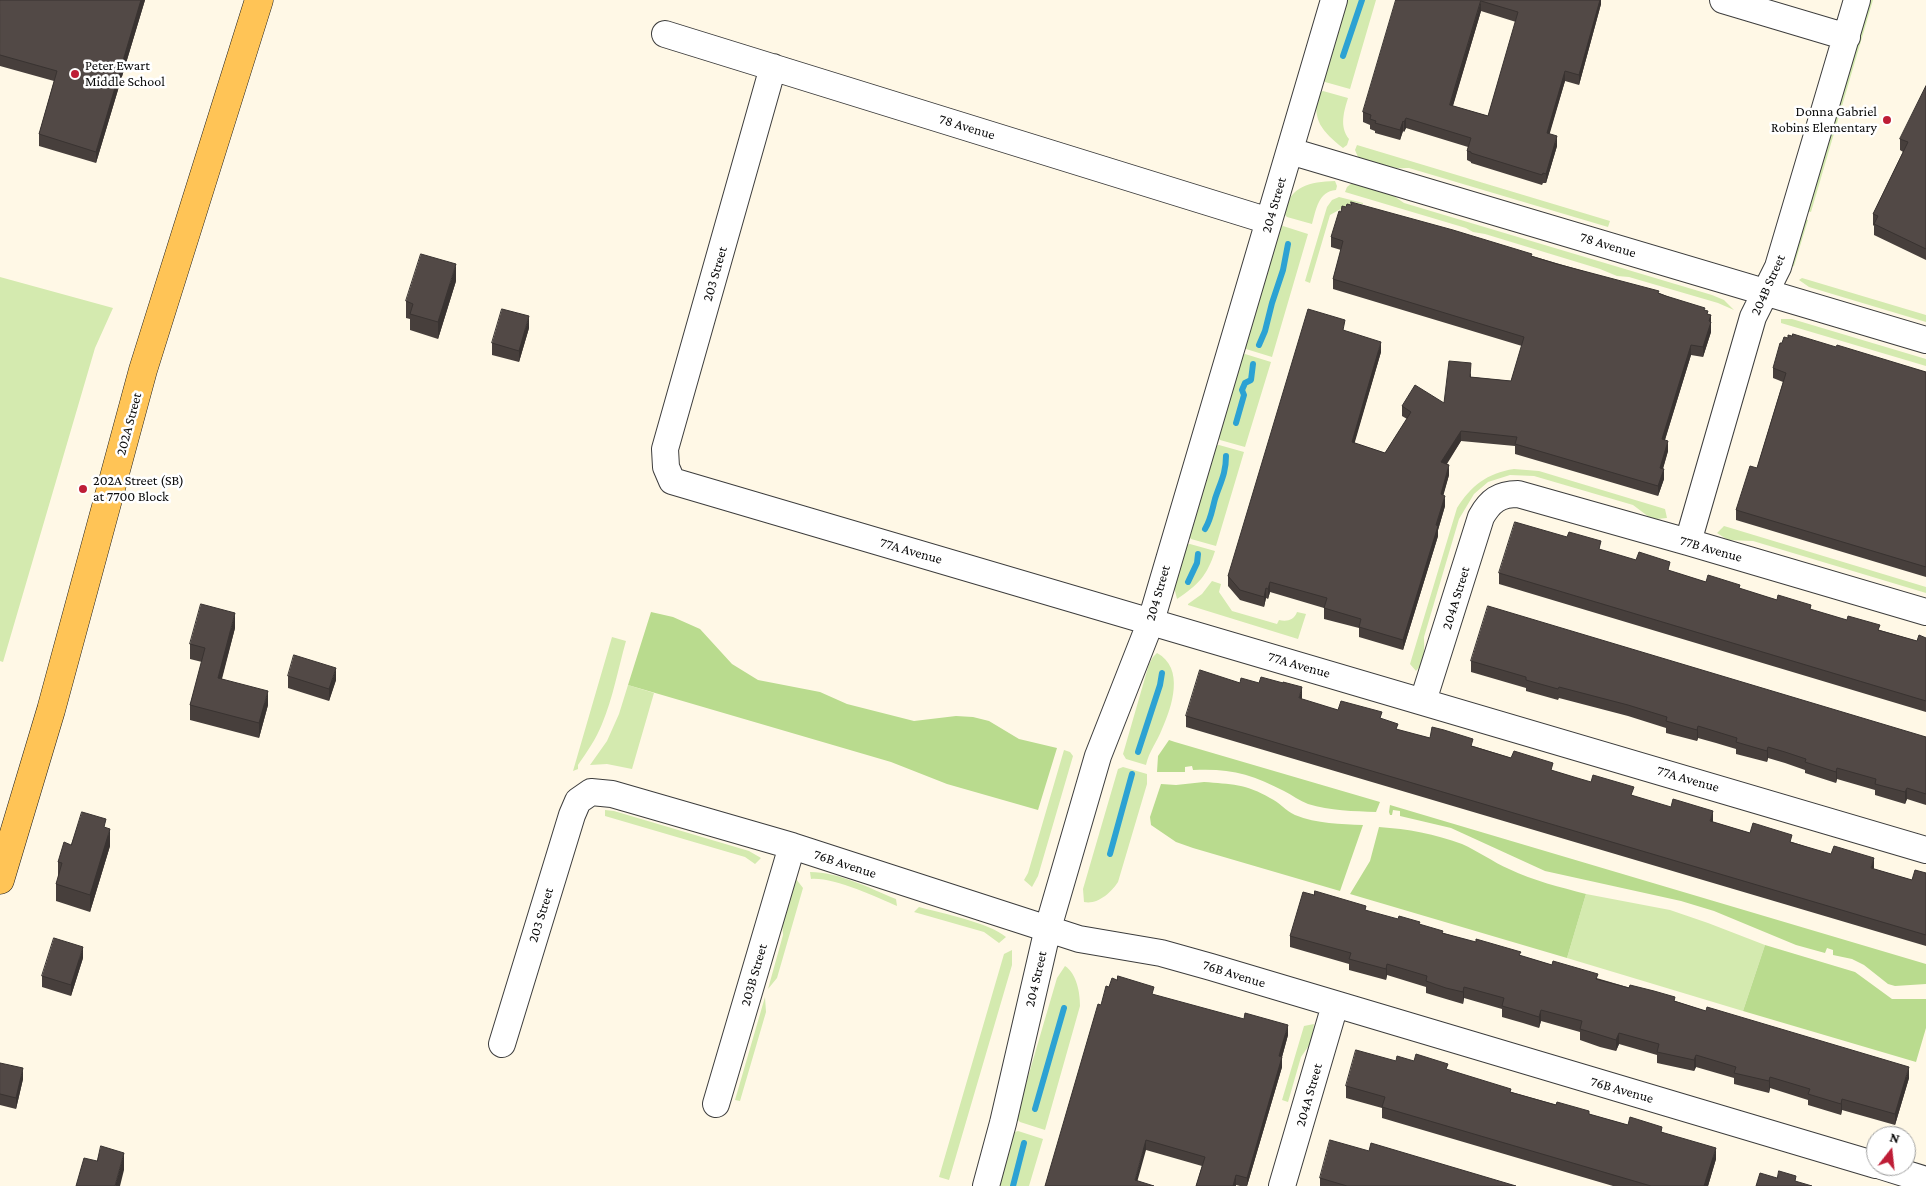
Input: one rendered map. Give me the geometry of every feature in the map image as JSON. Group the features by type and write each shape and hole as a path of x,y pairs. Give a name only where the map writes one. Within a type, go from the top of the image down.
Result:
{"main road":[{"name":"202A Street","path":"0,880 51,710 143,370 260,0"}],"street":[{"name":"204 Street","path":"986,1186 1003,1123 1048,928 1098,756 1150,621 1334,0"},
{"path":"1724,0 1847,38"},
{"name":"204B Street","path":"1688,542 1753,317 1778,267 1857,0"},
{"name":"78 Avenue","path":"665,34 1269,221"},
{"name":"203 Street","path":"672,481 666,467 665,449 773,68"},
{"name":"78 Avenue","path":"1290,151 1926,340"},
{"name":"77A Avenue","path":"672,481 1926,850"},
{"name":"77B Avenue","path":"1496,498 1506,494 1518,494 1926,612"},
{"name":"204A Street","path":"1423,701 1481,518 1487,507 1496,498"},
{"name":"203 Street","path":"502,1044 572,815 578,801 591,792"},
{"name":"76B Avenue","path":"591,792 612,794 792,846 1088,941 1161,953 1866,1162"},
{"name":"203B Street","path":"716,1104 792,846"},
{"name":"204A Street","path":"1282,1186 1335,1005"},
{"path":"1913,1176 1926,1180"}],"green space":[{"path":"1344,0 1376,0 1350,89 1325,82 1321,78"},
{"path":"1867,0 1873,0 1811,212 1807,211 1805,219 1808,220 1794,266 1791,267"},
{"path":"1323,91 1348,98 1343,124 1349,139 1347,145 1343,148 1320,125 1316,103 1318,93"},
{"path":"1357,145 1610,221 1608,227 1409,168 1396,168 1377,164 1358,157 1355,150"},
{"path":"1335,181 1336,190 1330,191 1322,198 1312,224 1287,217 1283,213 1291,196 1303,187 1317,182"},
{"path":"1352,183 1388,192 1404,203 1712,295 1724,300 1734,310 1718,303 1629,277 1617,276 1600,269 1345,192"},
{"path":"1339,197 1363,204 1353,202 1330,215 1310,283 1305,281 1327,207 1332,200"},
{"path":"1283,226 1308,234 1272,357 1246,349 1243,346 1277,228"},
{"path":"0,277 113,308 95,348 3,662 0,661"},
{"path":"1802,278 1926,315 1926,322 1809,287 1799,280"},
{"path":"1781,319 1792,319 1926,359 1926,366 1781,323"},
{"path":"1245,354 1271,362 1245,447 1220,440 1216,436 1240,356"},
{"path":"1219,445 1244,452 1216,546 1191,539 1187,534 1213,446"},
{"path":"1514,469 1539,471 1665,509 1667,518 1656,519 1649,517 1633,505 1534,476 1510,475 1488,482 1474,494 1459,519 1424,637 1423,659 1416,671 1410,664 1457,508 1474,487 1488,477"},
{"path":"1724,526 1926,587 1926,593 1753,541 1728,540 1717,533"},
{"path":"1190,544 1215,551 1209,567 1201,579 1177,599 1174,587 1185,545"},
{"path":"1212,581 1221,584 1219,592 1232,611 1277,624 1279,620 1292,619 1297,612 1306,614 1298,639 1188,605 1202,594"},
{"path":"651,612 673,617 700,629 732,664 758,680 820,692 847,704 914,721 956,716 973,717 989,721 1019,739 1057,748 1038,810 947,784 891,762 628,685"},
{"path":"612,637 626,641 612,694 597,735 578,765 578,769 573,771"},
{"path":"1157,653 1166,660 1171,668 1174,688 1166,720 1146,765 1126,759 1123,754 1149,664"},
{"path":"628,685 654,693 632,769 607,764 590,765 607,741 619,714"},
{"path":"1169,740 1380,802 1376,812 1333,809 1308,804 1272,785 1240,773 1218,770 1193,770 1192,766 1185,767 1185,772 1157,772 1158,756"},
{"path":"1064,750 1070,752 1073,756 1038,876 1032,887 1024,880 1028,873"},
{"path":"1123,767 1147,774 1147,784 1118,882 1112,890 1099,900 1084,902 1083,889 1118,769"},
{"path":"1204,782 1222,783 1254,790 1303,818 1329,823 1363,825 1340,891 1193,848 1176,842 1151,825 1150,817 1161,784 1176,785"},
{"path":"1390,805 1926,964 1926,984 1895,986 1888,984 1864,965 1852,959 1833,955 1833,950 1827,948 1825,953 1796,945 1714,911 1681,901 1545,871 1451,828 1400,816 1400,811 1393,810 1392,815 1390,815"},
{"path":"605,810 614,811 749,851 761,858 755,864 745,857 605,816"},
{"path":"1379,827 1421,832 1452,840 1518,873 1586,894 1567,958 1350,894 1370,861"},
{"path":"810,872 854,881 896,899 897,906 842,884 811,879"},
{"path":"796,879 803,888 777,978 768,989 783,935 782,921"},
{"path":"1586,894 1670,910 1765,945 1743,1011 1567,958"},
{"path":"919,907 989,927 1006,937 999,943 984,932 914,912"},
{"path":"1765,945 1855,972 1892,999 1926,999 1926,1028 1916,1062 1743,1011"},
{"path":"1012,950 1012,965 949,1180 939,1177 1004,954"},
{"path":"1065,966 1075,979 1080,1006 1045,1130 1020,1122 1016,1118 1057,978"},
{"path":"765,997 766,1012 740,1101 735,1100"},
{"path":"1314,1024 1312,1041 1301,1057 1288,1102 1282,1100 1304,1026"},
{"path":"1018,1131 1043,1139 1029,1186 996,1186 1012,1133"}],"building":[{"name":"Peter Ewart Middle School","path":"0,0 141,0 96,152 39,134 57,71 0,55"},
{"path":"1396,0 1600,0 1579,75 1565,71 1547,133 1557,136 1546,174 1543,173 1542,175 1471,153 1467,151 1471,138 1406,118 1400,130 1375,123 1376,121 1370,119 1371,115 1363,112","holes":["1481,1 1518,12 1488,116 1450,105"]},
{"name":"Donna Gabriel Robins Elementary","path":"1926,86 1926,249 1874,224 1878,216 1873,214 1908,142 1900,139"},
{"path":"1351,202 1453,230 1532,254 1531,256 1557,264 1659,291 1658,293 1666,296 1705,308 1704,310 1708,311 1707,314 1711,315 1709,321 1711,322 1703,347 1691,345 1662,439 1668,441 1660,468 1664,469 1658,486 1515,444 1517,437 1461,431 1441,462 1449,465 1441,494 1445,496 1436,525 1438,526 1403,640 1359,627 1361,619 1324,608 1327,598 1270,582 1264,597 1240,590 1228,576 1308,309 1345,320 1343,330 1381,342 1352,442 1385,453 1411,412 1402,406 1415,385 1444,403 1449,361 1471,363 1470,377 1511,381 1524,337 1333,279 1343,241 1331,237 1339,211 1341,212 1342,206 1351,205"},
{"path":"421,254 456,264 438,322 410,314 413,304 406,301"},
{"path":"502,309 529,316 519,351 492,343"},
{"path":"1793,334 1836,347 1837,345 1926,372 1926,567 1736,510 1750,466 1757,468 1786,373 1773,368 1780,343 1782,343 1784,337 1788,338 1788,335 1792,336"},
{"path":"1515,522 1567,537 1569,532 1601,541 1599,549 1636,560 1639,552 1670,562 1668,570 1706,582 1708,575 1740,585 1739,588 1777,600 1778,595 1811,605 1810,609 1847,620 1848,616 1880,625 1878,630 1917,641 1919,635 1926,638 1926,701 1499,573"},
{"path":"201,604 235,613 218,678 268,691 259,723 190,705 205,648 190,644"},
{"path":"1488,606 1926,737 1926,794 1907,788 1905,792 1875,784 1876,779 1837,768 1836,772 1805,762 1806,759 1785,752 1768,747 1767,751 1736,742 1737,738 1698,726 1697,730 1666,721 1667,717 1628,705 1559,687 1558,689 1526,680 1526,677 1471,661"},
{"path":"294,655 336,668 329,689 288,676"},
{"path":"1200,670 1240,683 1241,678 1259,683 1261,677 1302,687 1299,698 1338,710 1341,701 1382,712 1380,718 1398,724 1396,729 1430,738 1432,727 1444,730 1473,739 1471,746 1511,758 1514,751 1553,763 1551,770 1574,777 1591,782 1593,775 1634,787 1631,795 1671,807 1673,799 1713,811 1710,821 1750,833 1753,823 1792,835 1790,842 1831,854 1834,846 1874,858 1871,868 1912,880 1915,870 1926,873 1926,935 1186,716"},
{"path":"82,812 106,819 104,827 110,829 90,895 56,884 62,863 58,862 64,842 71,845"},
{"path":"1315,891 1366,906 1365,910 1398,919 1399,916 1420,922 1419,924 1443,931 1442,933 1476,942 1476,939 1521,952 1519,955 1552,965 1553,961 1598,974 1596,979 1629,988 1630,985 1654,991 1675,997 1674,1001 1706,1011 1707,1007 1909,1067 1895,1114 1842,1099 1841,1104 1808,1094 1810,1089 1770,1077 1769,1081 1734,1073 1736,1067 1696,1055 1694,1060 1657,1052 1659,1044 1619,1033 1616,1040 1580,1029 1582,1021 1541,1010 1539,1017 1502,1006 1504,998 1464,987 1463,992 1446,988 1426,981 1427,976 1387,964 1386,969 1349,959 1351,953 1290,936 1303,892 1314,895"},
{"path":"54,938 83,947 71,985 42,976"},
{"path":"1118,976 1154,987 1152,994 1244,1019 1245,1013 1288,1025 1279,1056 1282,1057 1247,1178 1236,1175 1233,1186 1196,1186 1205,1157 1146,1140 1135,1180 1154,1186 1045,1186 1098,1004 1101,1005 1106,986 1109,987 1112,978 1117,980"},
{"path":"1356,1050 1396,1061 1397,1056 1414,1061 1416,1054 1448,1064 1446,1069 1511,1089 1510,1092 1556,1105 1557,1102 1589,1111 1589,1114 1628,1125 1630,1117 1662,1127 1661,1132 1716,1148 1704,1186 1651,1186 1382,1107 1385,1097 1346,1086"},
{"path":"0,1063 23,1068 16,1098 0,1094"},
{"path":"1330,1140 1369,1151 1371,1143 1516,1186 1347,1186 1320,1178"},
{"path":"101,1146 124,1153 115,1186 76,1186 84,1158 97,1161"},
{"path":"1779,1171 1796,1176 1795,1181 1812,1186 1756,1186 1760,1173 1777,1178"}],"waterway":[{"path":"1343,56 1362,0"},
{"path":"1259,345 1283,270 1288,244"},
{"path":"1236,423 1244,395 1242,390 1245,383 1251,380 1253,364"},
{"path":"1205,529 1224,473 1226,456"},
{"path":"1188,582 1197,563 1198,554"},
{"path":"1138,752 1160,685 1162,673"},
{"path":"1110,854 1132,774"},
{"path":"1035,1109 1064,1008"},
{"path":"1013,1186 1024,1143"}],"place":[{"name":"Peter Ewart Middle School","path":"75,74"},
{"name":"Donna Gabriel Robins Elementary","path":"1887,120"},
{"name":"202A Street (SB) at 7700 Block","path":"83,489"}]}
